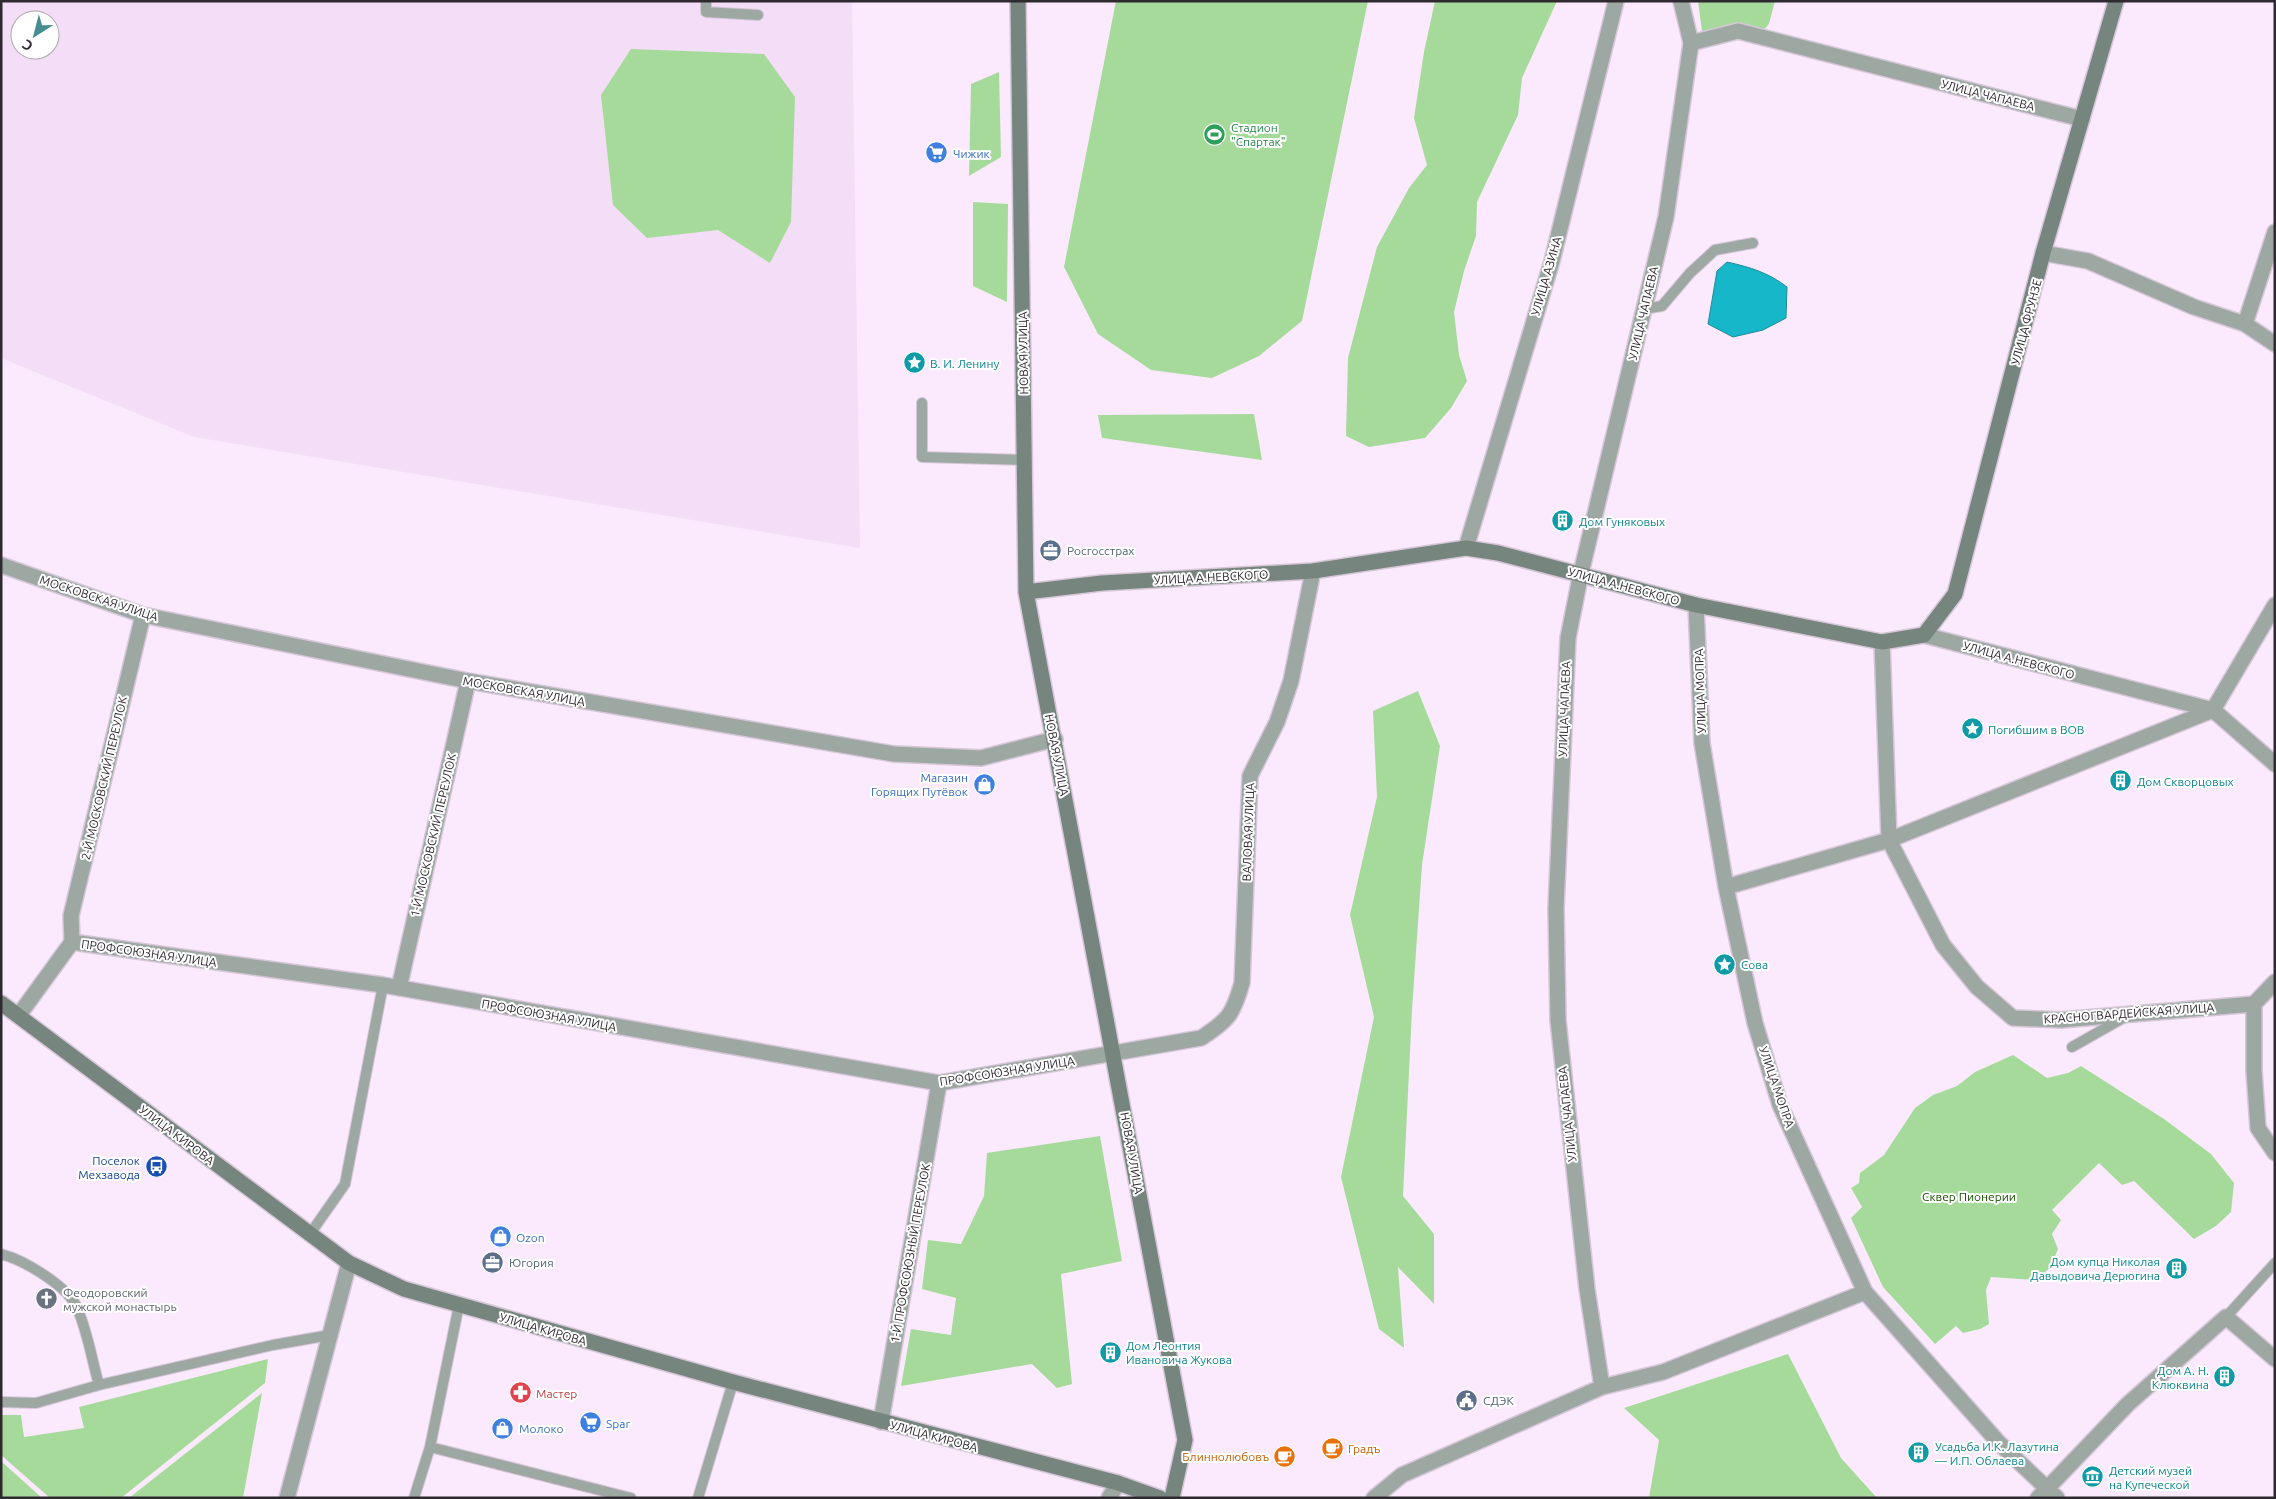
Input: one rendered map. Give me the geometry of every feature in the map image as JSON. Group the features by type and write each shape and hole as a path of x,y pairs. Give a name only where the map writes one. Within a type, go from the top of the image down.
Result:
{"street":[{"name":"НОВАЯ УЛИЦА","path":"1018,1 1026,460 1026,592 1114,1053 1185,1440 1172,1498"},
{"name":"УЛИЦА АЗИНА","path":"1466,548 1552,261 1616,1"},
{"name":"УЛИЦА ЧАПАЕВА","path":"1602,1386 1587,1289 1558,1020 1556,908 1568,638 1581,574 1666,217 1691,43 1681,1"},
{"name":"УЛИЦА ФРУНЗЕ","path":"1924,635 1955,594 2043,253 2116,1"},
{"name":"УЛИЦА ЧАПАЕВА","path":"1691,43 1738,31 2082,119"},
{"path":"2245,324 2275,232"},
{"path":"2043,253 2088,262 2194,307 2245,324 2275,344"},
{"name":"УЛИЦА А.НЕВСКОГО","path":"1026,592 1102,583 1313,571 1466,548 1498,552 1696,605 1882,642 1924,635 2213,710 2275,764"},
{"name":"МОСКОВСКАЯ УЛИЦА","path":"1,565 143,615 468,682 894,754 981,758 1055,739"},
{"name":"ВАЛОВАЯ УЛИЦА","path":"1114,1053 1202,1038 1221,1025 1235,1009 1242,983 1250,776 1278,722 1291,681 1313,571"},
{"name":"УЛИЦА МОПРА","path":"1696,605 1702,743 1726,887 1755,1023 1780,1104 1865,1292 2047,1495"},
{"path":"1726,887 1889,840 2213,710 2275,605"},
{"name":"2-Й МОСКОВСКИЙ ПЕРЕУЛОК","path":"72,942 71,916 143,615"},
{"path":"1882,642 1889,840"},
{"name":"1-Й МОСКОВСКИЙ ПЕРЕУЛОК","path":"398,988 468,682"},
{"name":"КРАСНОГВАРДЕЙСКАЯ УЛИЦА","path":"1889,840 1943,945 1977,987 2013,1018 2061,1020 2254,1004"},
{"name":"ПРОФСОЮЗНАЯ УЛИЦА","path":"19,1015 72,942 383,985 939,1083 1114,1053"},
{"path":"2275,982 2254,1004 2254,1071 2258,1128 2275,1153"},
{"name":"УЛИЦА КИРОВА","path":"1,1003 349,1262 404,1289 733,1382 1118,1483 1160,1498"},
{"name":"1-Й ПРОФСОЮЗНЫЙ ПЕРЕУЛОК","path":"881,1422 939,1083"},
{"path":"288,1498 349,1262"},
{"path":"1374,1498 1402,1476 1602,1386 1663,1372 1865,1292"},
{"path":"2047,1495 2128,1404 2226,1317 2275,1359"},
{"path":"1109,1498 1118,1483"}],"lane":[{"path":"706,1 706,12 758,15"},
{"path":"1644,309 1662,306 1690,272 1715,250 1753,243"},
{"path":"922,403 922,457 1026,460"},
{"path":"310,1234 345,1184 383,985"},
{"path":"2072,1047 2129,1015"},
{"path":"1,1254 11,1257 53,1280 78,1308 98,1385"},
{"path":"2226,1317 2275,1263"},
{"path":"414,1498 430,1447 459,1305"},
{"path":"1,1402 36,1403 98,1385 273,1344 330,1336"},
{"path":"698,1498 733,1382"},
{"path":"430,1447 631,1498"}],"shaded area":[{"path":"1,1 852,1 860,548 194,437 1,358"}],"green space":[{"name":"Стадион \"Спартак\"","path":"1116,1 1368,1 1302,321 1259,356 1212,378 1151,370 1098,334 1064,267"},
{"path":"1435,1 1557,1 1522,78 1518,115 1477,202 1476,236 1464,271 1454,312 1459,355 1467,381 1451,408 1425,438 1369,447 1346,436 1348,358 1377,247 1409,188 1427,165 1414,118 1424,52"},
{"path":"1698,1 1775,1 1769,24 1758,36 1703,39"},
{"path":"631,49 764,54 795,97 791,222 770,263 718,230 647,238 613,205 601,95"},
{"path":"999,72 1001,157 969,176 971,84"},
{"path":"973,202 1008,204 1007,302 973,286"},
{"path":"1254,414 1262,460 1102,438 1098,415"},
{"path":"1418,691 1440,746 1422,865 1412,1010 1403,1196 1434,1234 1434,1304 1398,1267 1404,1348 1379,1329 1341,1177 1374,1017 1350,915 1377,797 1373,711"},
{"name":"Сквер Пионерии","path":"2013,1055 2047,1078 2068,1073 2081,1066 2164,1119 2211,1154 2234,1183 2231,1212 2216,1226 2194,1239 2134,1181 2122,1185 2099,1163 2052,1210 2061,1220 2052,1234 2058,1249 2050,1268 2035,1280 1991,1277 1986,1290 1989,1324 1980,1329 1963,1333 1956,1326 1935,1344 1883,1287 1851,1218 1862,1207 1851,1188 1859,1183 1860,1173 1884,1155 1915,1108 1933,1095 1957,1086 1975,1072"},
{"path":"1100,1136 1122,1261 1061,1274 1072,1384 1057,1388 1032,1364 901,1386 911,1329 951,1335 956,1298 922,1289 928,1240 961,1244 984,1196 987,1153"},
{"path":"1788,1354 1841,1458 1877,1498 1649,1498 1659,1440 1624,1408"},
{"path":"268,1359 265,1383 121,1498 50,1498 1,1455 1,1415 21,1415 24,1437 84,1428 79,1407"},
{"path":"262,1393 243,1498 129,1498"},
{"path":"1,1461 42,1498 1,1498"}],"water":[{"path":"1727,262 1759,271 1787,287 1786,318 1763,330 1733,337 1708,324 1717,271"}],"place":[{"name":"Стадион \"Спартак\"","path":"1215,134"},
{"name":"Чижик","path":"937,153"},
{"name":"В. И. Ленину","path":"914,363"},
{"name":"Дом Гуняковых","path":"1563,521"},
{"name":"Росгосстрах","path":"1051,550"},
{"name":"Погибшим в ВОВ","path":"1972,729"},
{"name":"Дом Скворцовых","path":"2121,781"},
{"name":"Магазин Горящих Путёвок","path":"984,784"},
{"name":"Сова","path":"1725,964"},
{"name":"Поселок Мехзавода","path":"156,1167"},
{"name":"Ozon","path":"500,1237"},
{"name":"Югория","path":"493,1262"},
{"name":"Дом купца Николая Давыдовича Дерюгина","path":"2176,1268"},
{"name":"Феодоровский мужской монастырь","path":"47,1299"},
{"name":"Дом Леонтия Ивановича Жукова","path":"1110,1352"},
{"name":"Дом А. Н. Клюквина","path":"2225,1377"},
{"name":"Мастер","path":"520,1393"},
{"name":"СДЭК","path":"1467,1400"},
{"name":"Spar","path":"590,1423"},
{"name":"Молоко","path":"503,1428"},
{"name":"Градъ","path":"1332,1448"},
{"name":"Усадьба И.К. Лазутина — И.П. Облаева","path":"1919,1453"},
{"name":"Блиннолюбовъ","path":"1285,1456"},
{"name":"Детский музей на Купеческой","path":"2093,1477"}]}
